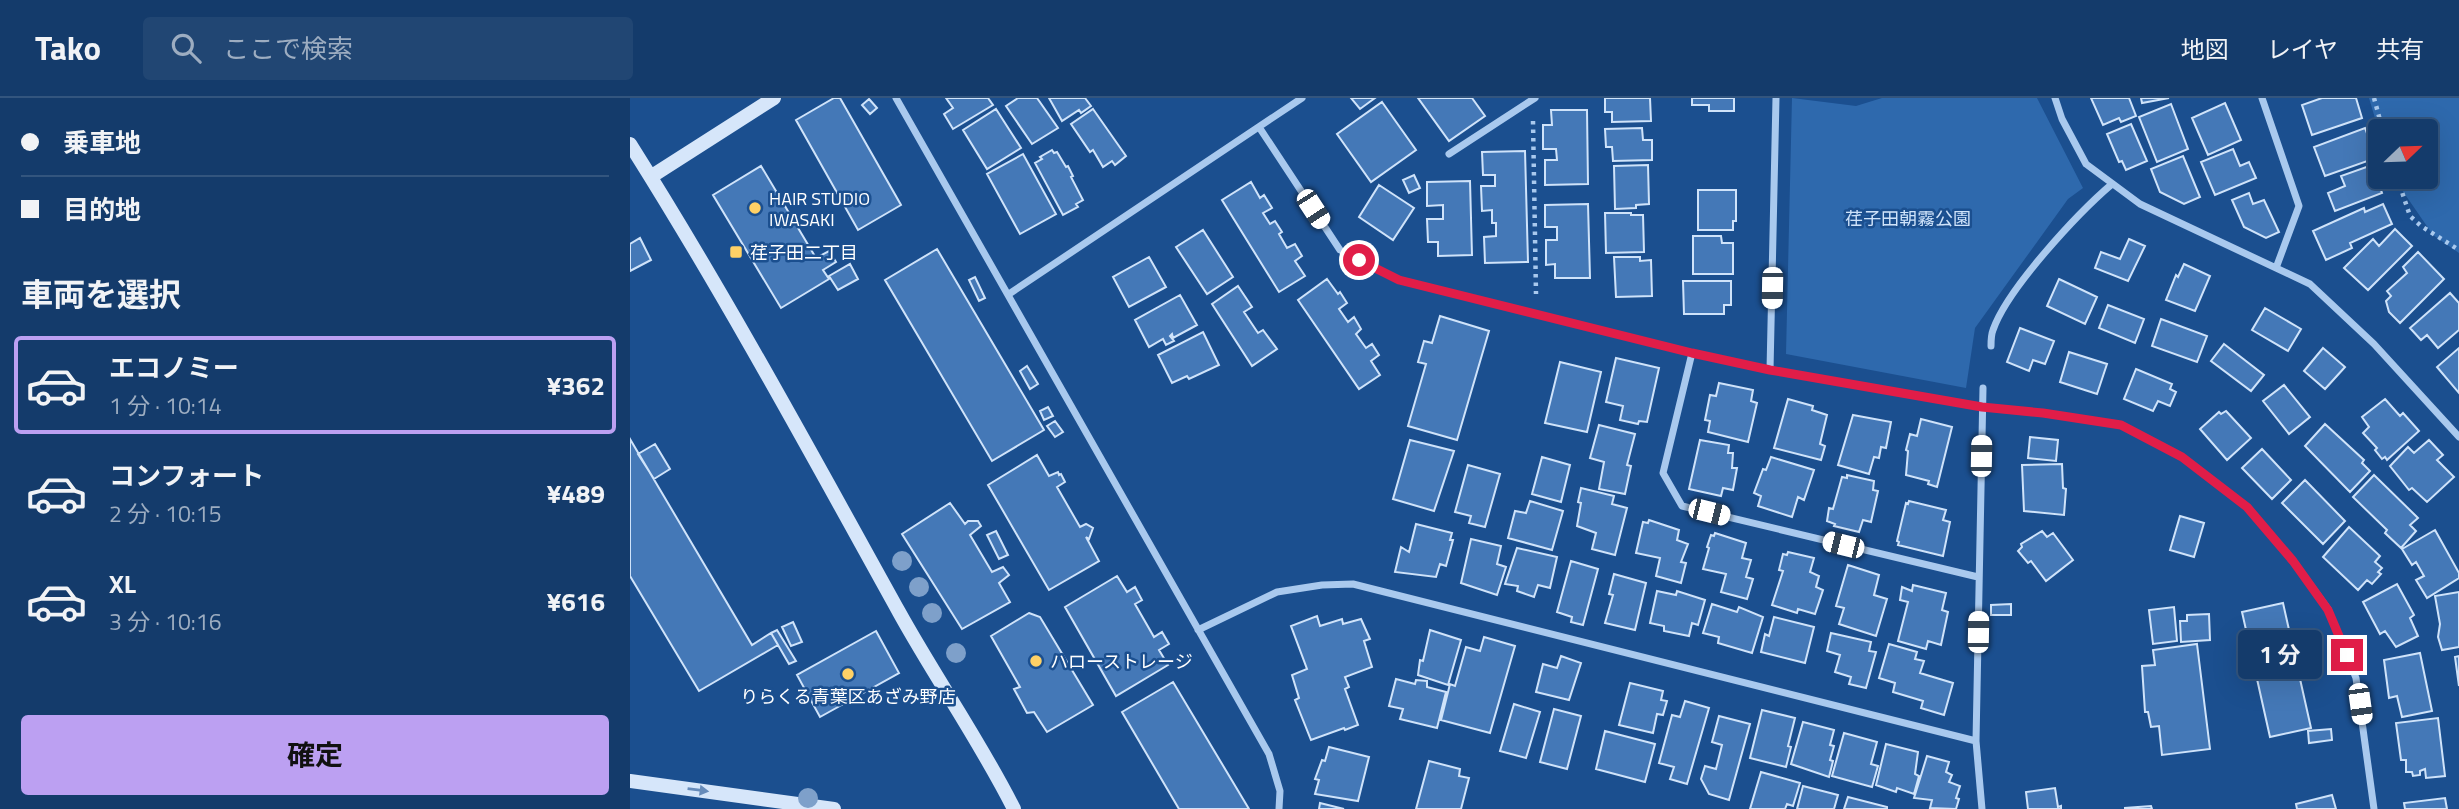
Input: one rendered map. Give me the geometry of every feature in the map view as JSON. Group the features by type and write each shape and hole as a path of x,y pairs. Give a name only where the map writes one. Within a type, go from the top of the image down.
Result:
{"street":[{"path":"652,176 774,98"},
{"path":"896,98 1269,754 1280,791 1279,809"},
{"path":"1009,294 1302,98"},
{"path":"1770,370 1776,98"},
{"path":"2055,98 2062,119 2086,164 2140,204 2310,284 2374,344 2459,437"},
{"path":"2262,98 2299,206 2276,268"},
{"path":"1450,154 1534,99"},
{"path":"1259,127 1340,250 1399,280 1770,370 1982,407 2121,425 2182,457 2247,507 2293,561 2328,610 2356,678 2374,809"},
{"path":"630,144 652,176 763,367 917,644 1014,809"},
{"path":"1991,346 1993,330 2016,289 2093,201 2112,184"},
{"path":"1692,353 1663,473 1682,506 1979,577"},
{"path":"1982,809 1976,741 1983,388"},
{"path":"1198,630 1277,592 1322,585 1353,584 1976,741"},
{"path":"630,781 834,809"}],"path":[{"path":"2374,98 2380,119"},
{"path":"1533,314 1537,286 1534,99"},
{"path":"2401,189 2410,216 2459,250"}],"green space":[{"name":"荏子田朝霧公園","path":"1792,98 1856,106 1882,98 2037,98 2083,188 2068,199 1975,328 1966,388 1786,354"},
{"path":"2369,98 2459,98 2459,253 2433,235 2401,189 2438,189 2438,119 2375,119"}],"building":[{"path":"834,98 840,98 901,205 858,230 796,120"},
{"path":"946,98 988,98 993,105 953,129 944,114 953,108"},
{"path":"1018,98 1037,98 1058,128 1032,144 1006,106"},
{"path":"1049,98 1085,98 1091,106 1062,121"},
{"path":"1351,98 1375,98 1360,109"},
{"path":"1418,98 1472,98 1485,116 1449,141"},
{"path":"1605,98 1650,98 1651,121 1612,122 1612,112 1605,112"},
{"path":"1692,98 1734,98 1734,111 1709,111 1709,105 1692,105"},
{"path":"2091,98 2129,98 2136,116 2121,122 2119,118 2103,125"},
{"path":"2141,98 2169,98 2142,103"},
{"path":"2322,98 2356,98 2362,118 2312,135 2302,105"},
{"path":"869,99 877,108 870,114 862,105"},
{"path":"1382,102 1416,150 1371,182 1337,134"},
{"path":"2225,103 2241,140 2208,155 2192,118"},
{"path":"2171,104 2188,149 2157,162 2139,117"},
{"path":"996,109 1021,148 987,169 963,130"},
{"path":"1093,109 1126,156 1115,165 1112,161 1103,167 1093,150 1090,152 1071,124"},
{"path":"1551,110 1587,110 1588,184 1545,185 1545,160 1557,160 1556,149 1543,149 1543,125 1552,125"},
{"path":"2131,124 2147,161 2126,170 2122,161 2119,162 2107,134"},
{"path":"1642,128 1643,140 1652,140 1652,160 1613,161 1612,147 1606,147 1605,129"},
{"path":"2365,128 2368,136 2368,161 2325,176 2314,147"},
{"path":"2233,149 2240,166 2249,162 2256,178 2215,195 2201,162"},
{"path":"1052,150 1057,152 1066,167 1068,166 1083,200 1076,204 1078,207 1063,215 1035,163"},
{"path":"1525,151 1528,262 1485,263 1484,237 1496,236 1496,223 1492,223 1492,210 1482,211 1481,186 1495,186 1495,175 1483,175 1482,152"},
{"path":"1023,154 1056,214 1020,234 987,174"},
{"path":"2183,156 2200,197 2184,204 2160,192 2151,169"},
{"path":"1648,165 1649,204 1615,209 1614,166"},
{"path":"761,166 816,258 829,251 836,262 823,270 829,279 781,308 713,195"},
{"path":"2368,166 2368,189 2381,189 2382,193 2335,211 2328,193 2345,186 2341,176"},
{"path":"1414,175 1420,188 1409,193 1403,180"},
{"path":"1470,181 1472,255 1438,256 1438,242 1428,242 1427,219 1443,219 1443,205 1427,206 1427,182"},
{"path":"1251,182 1260,198 1264,195 1272,208 1263,213 1270,224 1275,221 1287,248 1295,244 1302,256 1295,261 1305,276 1279,292 1222,200"},
{"path":"1379,185 1414,208 1393,240 1359,217"},
{"path":"1698,190 1736,190 1736,221 1733,221 1733,230 1698,230"},
{"path":"2249,193 2253,204 2264,200 2279,232 2266,238 2244,227 2232,200"},
{"path":"1588,204 1590,278 1555,278 1555,264 1546,265 1546,240 1557,240 1557,227 1545,227 1545,205"},
{"path":"2383,204 2392,224 2350,243 2352,248 2326,260 2313,231 2364,208 2365,212"},
{"path":"1605,213 1643,215 1644,252 1606,253"},
{"path":"2395,229 2412,246 2368,290 2344,268 2373,239 2379,246"},
{"path":"1203,230 1233,277 1207,294 1176,247"},
{"path":"1693,236 1721,236 1722,243 1733,243 1733,274 1693,274"},
{"path":"640,238 651,260 630,271 630,244"},
{"path":"2129,239 2145,246 2128,281 2095,268 2101,252 2120,259"},
{"path":"937,249 1044,430 992,461 885,280"},
{"path":"2418,252 2444,279 2400,323 2389,312 2386,301 2391,296 2387,291 2407,273 2403,267"},
{"path":"1149,257 1166,287 1129,307 1113,277"},
{"path":"1614,257 1640,257 1640,261 1651,260 1652,296 1616,297"},
{"path":"850,264 858,279 838,290 829,276"},
{"path":"2184,264 2210,276 2195,311 2166,300 2176,275 2178,277"},
{"path":"975,277 985,298 979,301 969,280"},
{"path":"1327,279 1347,303 1339,309 1348,322 1354,317 1361,329 1356,334 1366,348 1372,344 1379,355 1371,361 1380,375 1359,389 1298,300"},
{"path":"2059,279 2097,297 2085,324 2047,306"},
{"path":"1683,281 1731,281 1731,305 1724,305 1724,314 1684,314"},
{"path":"1238,286 1252,307 1244,312 1258,333 1263,330 1277,349 1252,366 1212,304"},
{"path":"2450,293 2459,303 2459,330 2438,348 2427,335 2421,340 2410,328"},
{"path":"1180,295 1197,325 1173,338 1172,334 1170,336 1174,341 1166,345 1163,339 1149,347 1135,320"},
{"path":"2108,305 2144,319 2135,343 2099,328"},
{"path":"2265,308 2301,329 2288,351 2252,330"},
{"path":"1440,316 1489,331 1457,440 1408,426 1426,364 1418,362 1424,341 1432,343"},
{"path":"2161,319 2207,336 2197,362 2152,346"},
{"path":"2020,328 2054,341 2045,364 2033,360 2029,371 2007,362"},
{"path":"1203,332 1219,365 1189,379 1187,376 1172,383 1158,355"},
{"path":"2224,344 2264,375 2251,391 2211,361"},
{"path":"2323,348 2345,367 2325,389 2304,371"},
{"path":"2459,348 2459,393 2437,367"},
{"path":"2069,352 2107,364 2097,394 2060,382"},
{"path":"1616,358 1659,368 1647,422 1639,421 1638,424 1620,420 1623,406 1606,402"},
{"path":"1560,362 1601,372 1587,432 1545,423"},
{"path":"1027,366 1038,384 1030,389 1020,371"},
{"path":"2136,369 2172,384 2170,389 2176,392 2170,406 2158,401 2153,411 2124,399"},
{"path":"1719,383 1753,390 1751,401 1757,403 1748,442 1708,432 1710,421 1705,420 1710,395 1716,396"},
{"path":"2284,385 2310,417 2289,434 2263,401"},
{"path":"1788,399 1813,406 1812,410 1827,415 1820,444 1825,446 1821,460 1774,448"},
{"path":"2385,399 2400,416 2403,413 2419,431 2387,460 2385,457 2382,459 2375,450 2377,448 2363,433 2369,427 2362,417"},
{"path":"1048,407 1053,416 1044,420 1040,411"},
{"path":"2226,411 2251,438 2227,460 2200,429 2219,412 2221,414"},
{"path":"1853,415 1891,422 1886,448 1881,447 1879,458 1874,457 1869,474 1838,465"},
{"path":"1921,419 1952,427 1937,487 1928,484 1929,481 1906,475 1906,450 1910,434 1917,436"},
{"path":"1055,421 1063,432 1055,437 1047,426"},
{"path":"2325,424 2364,460 2362,463 2370,471 2350,492 2305,446"},
{"path":"1599,425 1635,434 1627,465 1631,466 1625,494 1599,489 1604,462 1590,458"},
{"path":"2030,437 2058,440 2056,461 2028,458"},
{"path":"630,439 752,645 771,633 778,645 699,691 630,576"},
{"path":"1410,440 1454,451 1434,511 1393,499"},
{"path":"1700,440 1729,445 1728,453 1733,453 1732,468 1737,468 1733,490 1723,488 1721,496 1689,489"},
{"path":"2429,440 2443,455 2437,460 2454,477 2427,502 2412,488 2409,490 2390,466 2408,447 2414,453"},
{"path":"655,444 670,469 654,479 638,454"},
{"path":"2262,449 2291,480 2272,499 2242,468"},
{"path":"1037,455 1049,476 1058,472 1061,474 1065,482 1057,487 1080,527 1086,524 1093,528 1089,539 1086,537 1099,561 1049,590 988,485"},
{"path":"1542,457 1570,465 1561,502 1532,494"},
{"path":"1771,457 1814,470 1804,500 1798,497 1792,517 1758,506 1761,496 1754,493 1763,469 1766,470"},
{"path":"2062,464 2063,488 2066,489 2064,515 2024,511 2022,465"},
{"path":"1468,465 1500,474 1485,527 1469,523 1471,516 1455,512"},
{"path":"1847,475 1874,481 1873,490 1878,491 1871,522 1863,520 1859,532 1834,526 1835,524 1827,521 1829,508 1833,509 1842,477 1847,478"},
{"path":"2374,475 2418,518 2410,525 2416,531 2401,548 2385,533 2387,530 2353,497"},
{"path":"2305,480 2345,521 2323,544 2282,503"},
{"path":"1581,488 1614,496 1612,504 1627,508 1615,555 1592,549 1596,533 1577,526"},
{"path":"1530,501 1563,511 1552,550 1508,538 1515,511 1526,513"},
{"path":"1909,501 1946,510 1943,520 1950,522 1943,556 1898,545 1906,503"},
{"path":"950,503 965,524 968,521 978,521 981,526 970,535 992,572 1003,567 1009,575 999,583 1010,602 962,629 902,534"},
{"path":"2180,516 2204,523 2194,557 2170,550"},
{"path":"1649,520 1679,530 1677,540 1688,544 1681,562 1686,563 1681,583 1656,576 1660,558 1636,553 1643,522 1648,523"},
{"path":"1416,524 1452,533 1450,540 1453,540 1446,566 1440,564 1436,577 1395,572 1401,547 1409,552"},
{"path":"2349,527 2380,556 2375,562 2382,568 2378,572 2381,574 2372,584 2367,580 2358,590 2323,557"},
{"path":"2435,530 2459,573 2459,578 2427,598 2416,580 2424,576 2416,562 2412,565 2402,549"},
{"path":"996,531 1008,555 999,559 987,535"},
{"path":"2042,531 2047,537 2053,533 2073,560 2046,581 2031,561 2028,563 2018,551 2022,547 2021,544"},
{"path":"1715,533 1746,543 1742,558 1751,560 1746,577 1753,579 1747,599 1721,592 1726,574 1703,569 1711,535 1714,536"},
{"path":"1471,539 1501,546 1497,564 1506,567 1497,595 1461,583"},
{"path":"1517,548 1557,557 1550,588 1538,585 1534,597 1517,591 1518,586 1505,584"},
{"path":"1788,552 1814,558 1810,572 1819,576 1816,587 1823,590 1815,614 1798,609 1797,613 1772,605 1783,571 1779,570 1783,554 1787,555"},
{"path":"1571,561 1598,569 1583,625 1571,622 1572,617 1557,612"},
{"path":"1848,565 1879,575 1874,595 1887,599 1876,636 1839,624 1844,608 1836,606"},
{"path":"1614,574 1646,583 1635,630 1605,623 1613,595 1609,594"},
{"path":"1117,576 1127,592 1135,587 1142,600 1135,604 1154,637 1162,632 1169,644 1159,650 1168,665 1116,696 1065,607"},
{"path":"2397,584 2414,615 2410,618 2418,636 2396,647 2385,631 2380,634 2363,602"},
{"path":"1913,585 1946,593 1942,610 1948,612 1941,645 1928,641 1926,649 1898,641 1908,602 1900,600 1902,587 1912,591"},
{"path":"1657,591 1676,595 1677,591 1705,600 1698,625 1692,623 1689,636 1664,631 1664,626 1650,623"},
{"path":"2459,592 2459,647 2442,650 2438,637 2440,624 2435,596"},
{"path":"2283,603 2311,728 2270,737 2242,612"},
{"path":"1712,604 1737,612 1739,607 1763,617 1752,653 1718,643 1719,637 1703,633"},
{"path":"2011,604 2011,615 1991,615 1991,605"},
{"path":"2174,607 2177,641 2153,644 2149,610"},
{"name":"ハローストレージ","path":"1029,613 1040,617 1093,705 1047,732 1034,712 1027,713 1014,689 1020,687 991,636"},
{"path":"2209,614 2210,640 2181,642 2180,621 2187,621 2187,615"},
{"path":"1317,616 1320,626 1342,619 1343,624 1361,619 1370,639 1364,641 1372,667 1345,677 1349,687 1345,689 1358,725 1311,740 1295,700 1299,698 1292,675 1307,669 1291,626"},
{"path":"1774,617 1814,627 1805,663 1761,652 1765,634 1769,636"},
{"path":"793,622 802,642 791,646 782,627"},
{"path":"777,630 796,661 789,664 771,633"},
{"path":"1430,630 1461,640 1448,685 1418,675"},
{"name":"りらくる青葉区あざみ野店","path":"876,631 899,673 820,717 797,675"},
{"path":"1831,633 1871,642 1869,651 1876,652 1866,688 1849,684 1851,677 1835,672 1840,655 1827,651"},
{"path":"1484,637 1515,646 1490,733 1441,720 1450,684 1455,686 1466,647 1480,651"},
{"path":"1889,644 1917,652 1915,659 1924,661 1920,673 1953,683 1944,715 1921,708 1923,701 1893,692 1895,683 1879,678"},
{"path":"2197,644 2210,749 2162,755 2159,726 2151,727 2148,712 2145,712 2142,666 2155,665 2153,650"},
{"path":"2420,653 2432,711 2402,717 2397,696 2389,698 2384,660"},
{"path":"1561,656 1581,663 1569,700 1536,692 1543,664 1557,668"},
{"path":"2459,656 2459,686 2455,657"},
{"path":"1396,679 1415,684 1416,680 1427,681 1427,687 1446,692 1437,728 1400,719 1403,709 1389,706"},
{"path":"1173,682 1249,809 1179,809 1122,712"},
{"path":"1630,683 1663,691 1661,700 1667,701 1663,715 1657,714 1653,733 1619,725"},
{"path":"1685,701 1709,708 1687,784 1670,779 1674,767 1659,763 1672,715 1680,717"},
{"path":"1514,704 1540,712 1526,758 1500,751"},
{"path":"1554,709 1581,716 1567,769 1540,762"},
{"path":"1762,710 1795,718 1786,767 1750,758"},
{"path":"1719,716 1750,724 1729,800 1709,794 1701,779 1705,766 1716,769 1722,745 1712,742"},
{"path":"2438,718 2445,776 2426,778 2425,769 2420,771 2420,775 2413,776 2412,772 2406,772 2406,760 2401,760 2396,723"},
{"path":"1803,722 1834,730 1830,745 1834,746 1829,777 1791,764"},
{"path":"2331,729 2332,740 2309,743 2308,731"},
{"path":"1605,731 1655,744 1645,782 1596,769"},
{"path":"1844,733 1877,742 1871,764 1878,766 1872,787 1832,776"},
{"path":"1886,744 1918,752 1915,774 1919,776 1914,794 1897,788 1896,792 1876,785"},
{"path":"1329,747 1369,757 1358,801 1315,794 1319,780 1315,779"},
{"path":"1927,756 1949,762 1946,772 1952,775 1949,782 1960,786 1956,809 1930,808 1932,800 1914,798"},
{"path":"1429,761 1460,769 1459,776 1469,778 1461,809 1416,809"},
{"path":"1761,772 1800,783 1793,806 1787,804 1785,809 1750,809"},
{"path":"1803,786 1838,795 1834,809 1797,809"},
{"path":"2055,788 2058,807 2061,806 2061,809 2028,809 2026,792"},
{"path":"2332,795 2336,809 2297,809 2296,804"},
{"path":"1848,797 1887,807 1887,809 1844,809"},
{"path":"2445,798 2447,809 2405,809 2404,803"},
{"path":"1320,803 1344,809 1319,809"},
{"path":"2151,806 2152,809 2125,809 2125,808"}],"place":[{"name":"HAIR STUDIO IWASAKI","path":"755,208"},
{"name":"荏子田二丁目","path":"736,252"},
{"name":"ハローストレージ","path":"1036,661"},
{"name":"りらくる青葉区あざみ野店","path":"848,674"}],"route":[{"path":"1359,260 1399,280 1770,370 1982,407 2121,425 2182,457 2247,507 2293,561 2328,610 2347,655"}]}
